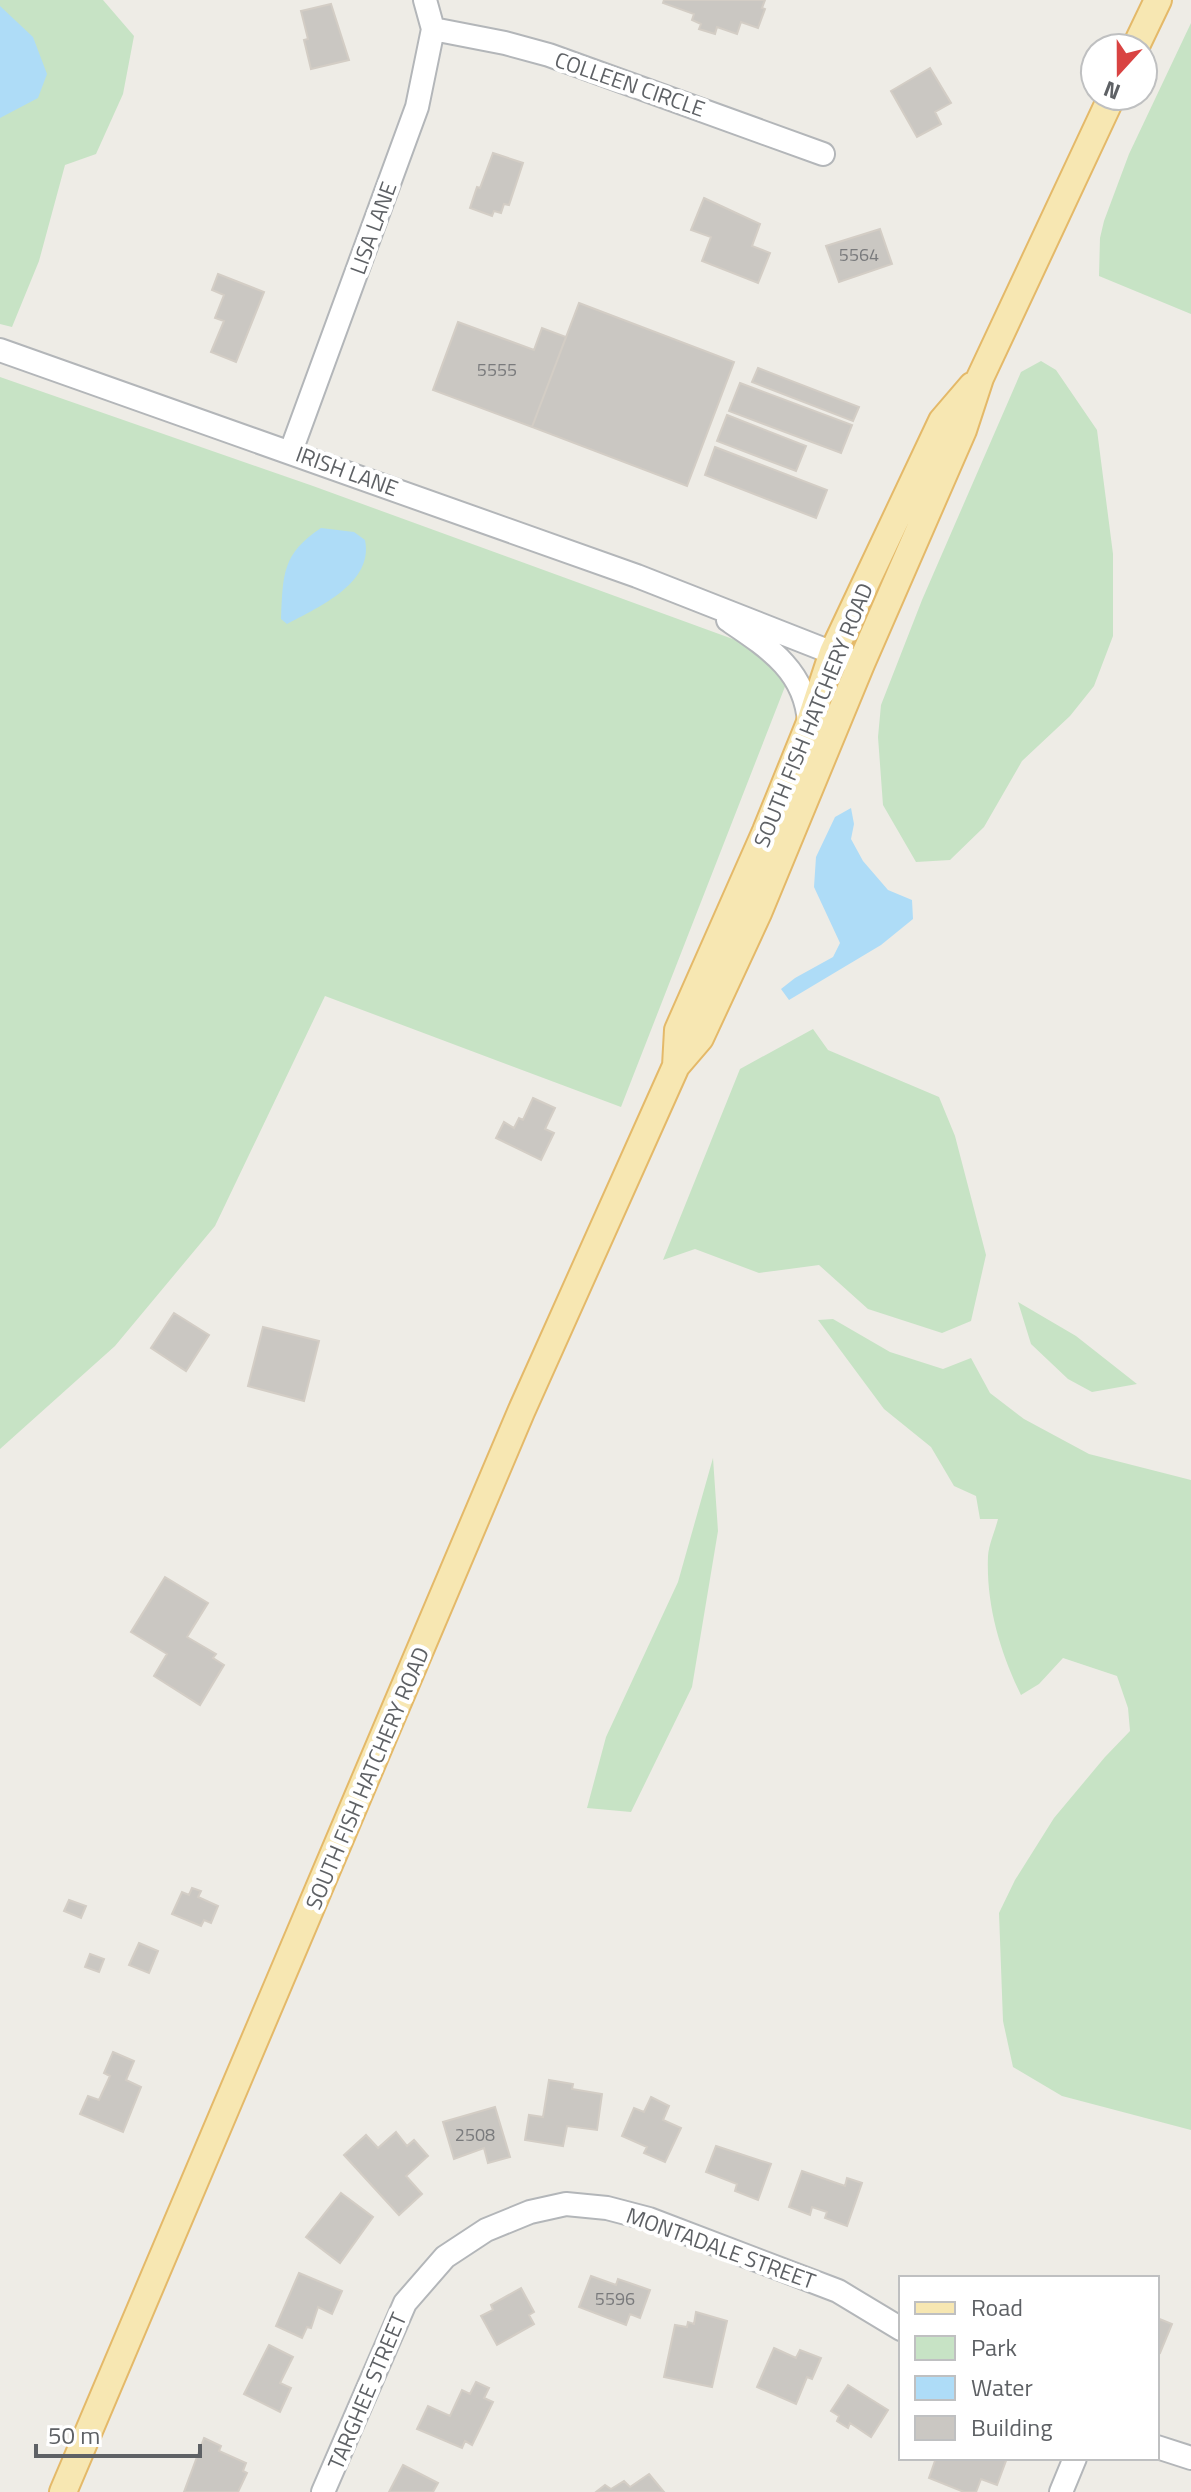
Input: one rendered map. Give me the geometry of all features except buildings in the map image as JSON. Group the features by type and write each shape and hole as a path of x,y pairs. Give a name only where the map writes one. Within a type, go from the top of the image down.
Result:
{"main road":[{"path":"1143,32 1158,0"},
{"name":"SOUTH FISH HATCHERY ROAD","path":"63,2492 514,1427 676,1066 700,1038 752,926 963,430 980,378 1105,112"},
{"name":"SOUTH FISH HATCHERY ROAD","path":"676,1066 678,1030 761,845 809,725 833,652 942,421 980,378"}],"street":[{"name":"LISA LANE","path":"291,451 417,107 433,29 425,0"},
{"name":"COLLEEN CIRCLE","path":"433,29 549,55 823,154"},
{"name":"IRISH LANE","path":"0,350 291,451 693,598 861,664"},
{"name":"IRISH LANE","path":"693,598 745,631 778,658 803,688 809,725"},
{"name":"MONTADALE STREET","path":"530,2212 566,2204 607,2208 649,2219 838,2291 899,2328"},
{"name":"TARGHEE STREET","path":"323,2492 405,2303 445,2257 486,2230 530,2212"},
{"path":"1159,2448 1191,2458"},
{"path":"1061,2492 1074,2460"}],"green space":[{"path":"0,0 103,0 134,36 123,94 96,154 65,165 39,261 12,327 0,324"},
{"path":"1191,23 1191,314 1099,276 1100,238 1104,221 1149,112 1159,112 1159,91"},
{"path":"1041,361 1056,370 1097,430 1113,554 1113,636 1094,686 1070,716 1022,761 984,827 950,860 916,862 883,805 878,737 881,705 922,600 1021,372"},
{"path":"0,377 313,486 741,642 771,664 786,684 621,1107 325,996 215,1226 115,1346 0,1449"},
{"path":"813,1029 828,1050 939,1097 955,1136 986,1255 971,1321 942,1333 868,1309 819,1265 759,1273 695,1249 663,1260 740,1069"},
{"path":"1018,1302 1076,1336 1137,1384 1092,1392 1068,1379 1031,1344"},
{"path":"833,1319 890,1352 943,1369 971,1358 990,1393 1024,1419 1089,1454 1191,1480 1191,2130 1062,2096 1013,2067 1003,2021 999,1913 1015,1880 1054,1818 1130,1731 1128,1708 1117,1676 1063,1658 1039,1684 1021,1695 1001,1645 989,1592 988,1556 998,1519 980,1519 976,1496 954,1486 931,1447 884,1409 818,1320"},
{"path":"713,1458 718,1531 692,1687 631,1812 587,1808 606,1737 678,1582"}],"water":[{"path":"0,6 33,37 47,74 38,98 0,118"},
{"path":"321,528 354,532 365,540 366,555 353,581 341,592 287,624 281,619 287,566 299,547"},
{"path":"851,808 854,824 851,839 863,861 888,890 912,900 913,919 881,945 789,1000 781,989 833,957 840,943 814,887 816,857 835,817"}]}
